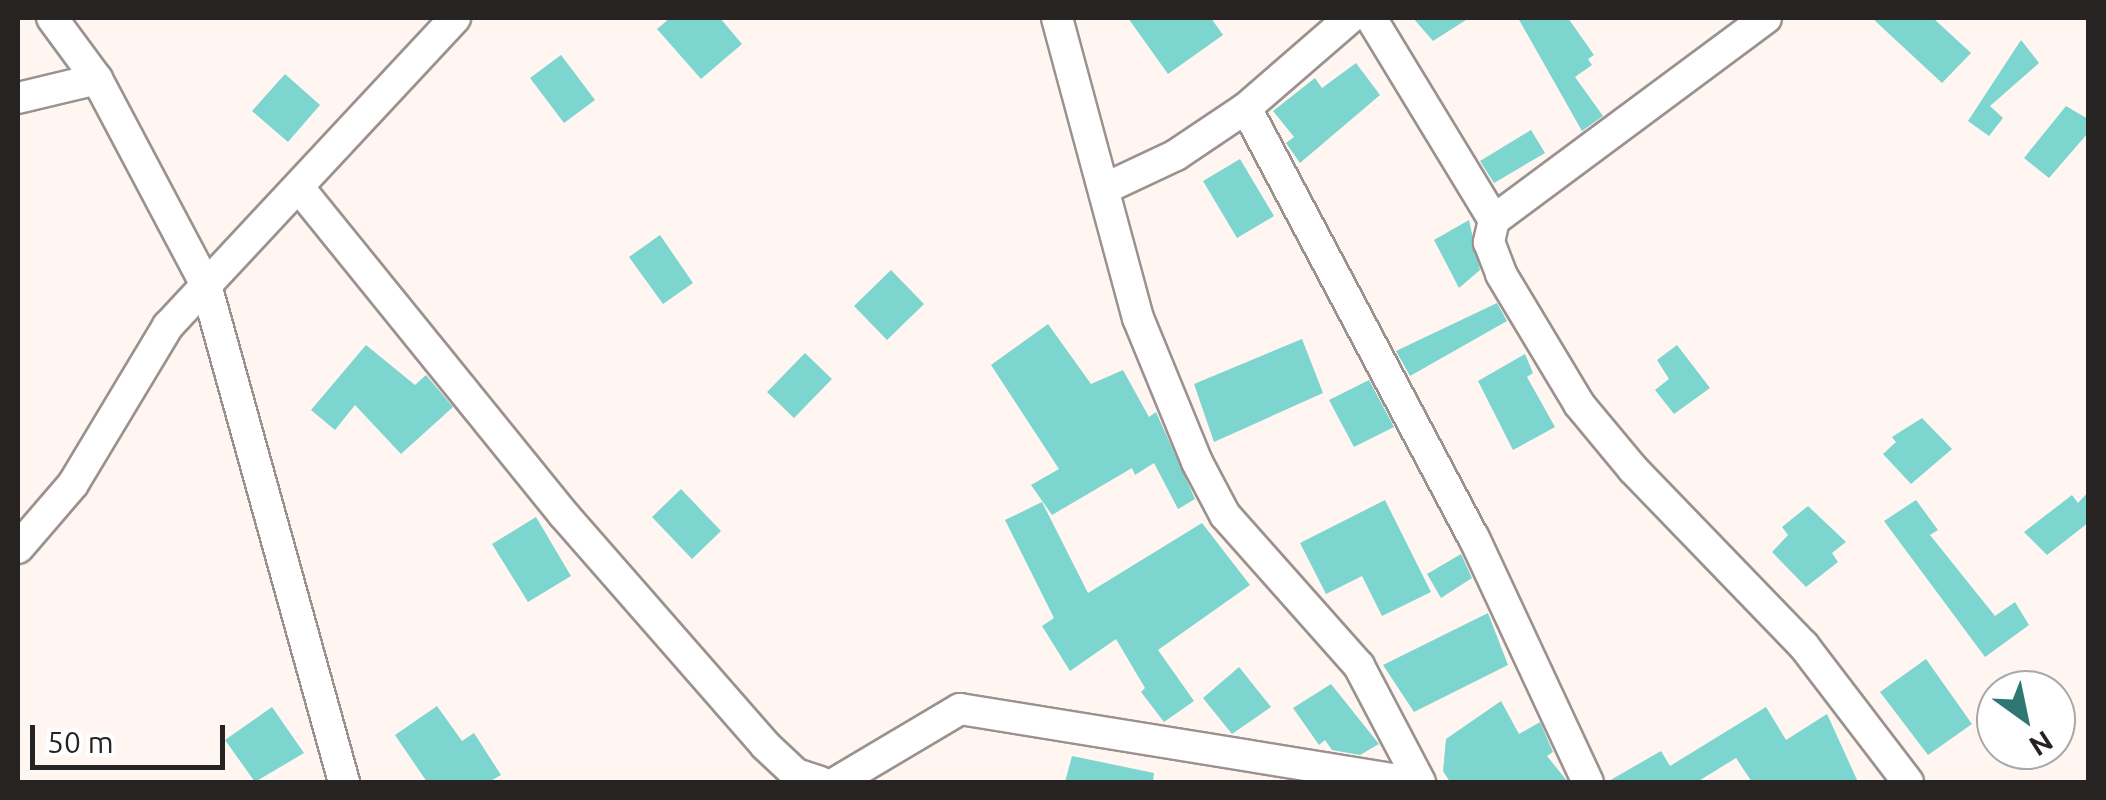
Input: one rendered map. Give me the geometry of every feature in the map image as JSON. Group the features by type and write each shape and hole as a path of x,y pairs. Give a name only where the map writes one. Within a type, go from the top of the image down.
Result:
{"street":[{"path":"52,18 97,79 206,285 344,782"},
{"path":"18,548 73,484 168,326 300,189 455,18"},
{"path":"1057,18 1138,318 1224,515 1359,666 1420,782"},
{"path":"1106,188 1176,155 1246,108 1350,18"},
{"path":"1370,18 1494,220"},
{"path":"1766,18 1494,220 1489,242 1501,274 1579,404 1632,469 1804,646 1908,782"},
{"path":"18,98 97,79"},
{"path":"1246,108 1474,538 1588,782"},
{"path":"300,189 564,515 766,745 796,774 820,782"},
{"path":"837,782 960,709 1412,782"}],"building":[{"path":"670,18 720,18 742,44 701,79 657,29"},
{"path":"1128,18 1211,18 1223,35 1168,74"},
{"path":"1413,18 1469,18 1433,41"},
{"path":"1518,18 1568,18 1594,55 1588,59 1592,65 1575,77 1603,116 1582,131"},
{"path":"1872,18 1933,18 1971,53 1942,83"},
{"path":"2021,40 2039,63 1990,106 2003,118 1989,136 1968,121"},
{"path":"561,55 595,100 564,123 530,78"},
{"path":"1356,63 1380,95 1300,163 1286,143 1294,137 1273,111 1315,78 1322,88"},
{"path":"285,74 320,105 288,142 252,111"},
{"path":"2066,106 2088,119 2088,133 2049,178 2024,158"},
{"path":"1531,130 1545,153 1494,183 1480,161"},
{"path":"1240,159 1274,216 1237,238 1203,181"},
{"path":"1469,220 1480,270 1459,288 1434,240"},
{"path":"660,235 693,283 663,304 629,257"},
{"path":"891,270 924,304 887,340 854,306"},
{"path":"1497,303 1507,321 1410,376 1396,351"},
{"path":"1048,324 1091,384 1123,370 1149,417 1156,412 1195,499 1178,509 1154,463 1135,475 1132,468 1052,515 1031,485 1059,469 991,365"},
{"path":"1302,339 1323,393 1214,442 1194,384"},
{"path":"366,345 415,385 426,375 453,407 401,454 355,405 335,430 311,410"},
{"path":"1677,345 1710,388 1674,414 1655,390 1669,379 1657,360"},
{"path":"805,353 832,379 794,418 767,392"},
{"path":"1525,354 1533,373 1527,377 1555,427 1513,450 1478,381"},
{"path":"1369,380 1394,427 1354,447 1329,400"},
{"path":"1922,418 1952,449 1911,484 1883,454 1896,442 1892,437"},
{"path":"681,489 721,531 692,559 652,517"},
{"path":"2088,492 2088,523 2047,555 2024,532 2072,495 2078,503"},
{"path":"1385,500 1431,592 1382,616 1362,576 1326,594 1300,543"},
{"path":"1916,500 1938,530 1930,535 1995,616 2015,602 2029,625 1985,657 1884,521"},
{"path":"1042,502 1088,593 1202,523 1250,585 1158,650 1194,701 1164,722 1141,692 1145,688 1116,639 1070,671 1042,626 1054,618 1005,520"},
{"path":"1808,506 1846,542 1832,553 1838,562 1806,587 1772,552 1788,535 1782,527"},
{"path":"536,517 571,576 528,602 492,544"},
{"path":"1461,554 1472,578 1441,598 1427,574"},
{"path":"1488,613 1508,665 1414,712 1383,665"},
{"path":"1926,659 1972,724 1928,755 1880,692"},
{"path":"1239,667 1271,707 1232,734 1203,698"},
{"path":"1331,684 1379,744 1360,755 1332,750 1325,740 1319,745 1293,708"},
{"path":"1501,701 1519,734 1540,722 1553,752 1547,756 1568,782 1450,782 1443,771 1446,739"},
{"path":"437,706 462,741 474,733 501,775 489,782 427,782 395,735"},
{"path":"272,707 304,753 255,782 225,740"},
{"path":"1766,707 1786,740 1827,714 1858,782 1752,782 1736,758 1697,782 1607,782 1661,751 1670,766"},
{"path":"1072,756 1154,773 1153,782 1065,782"}]}
